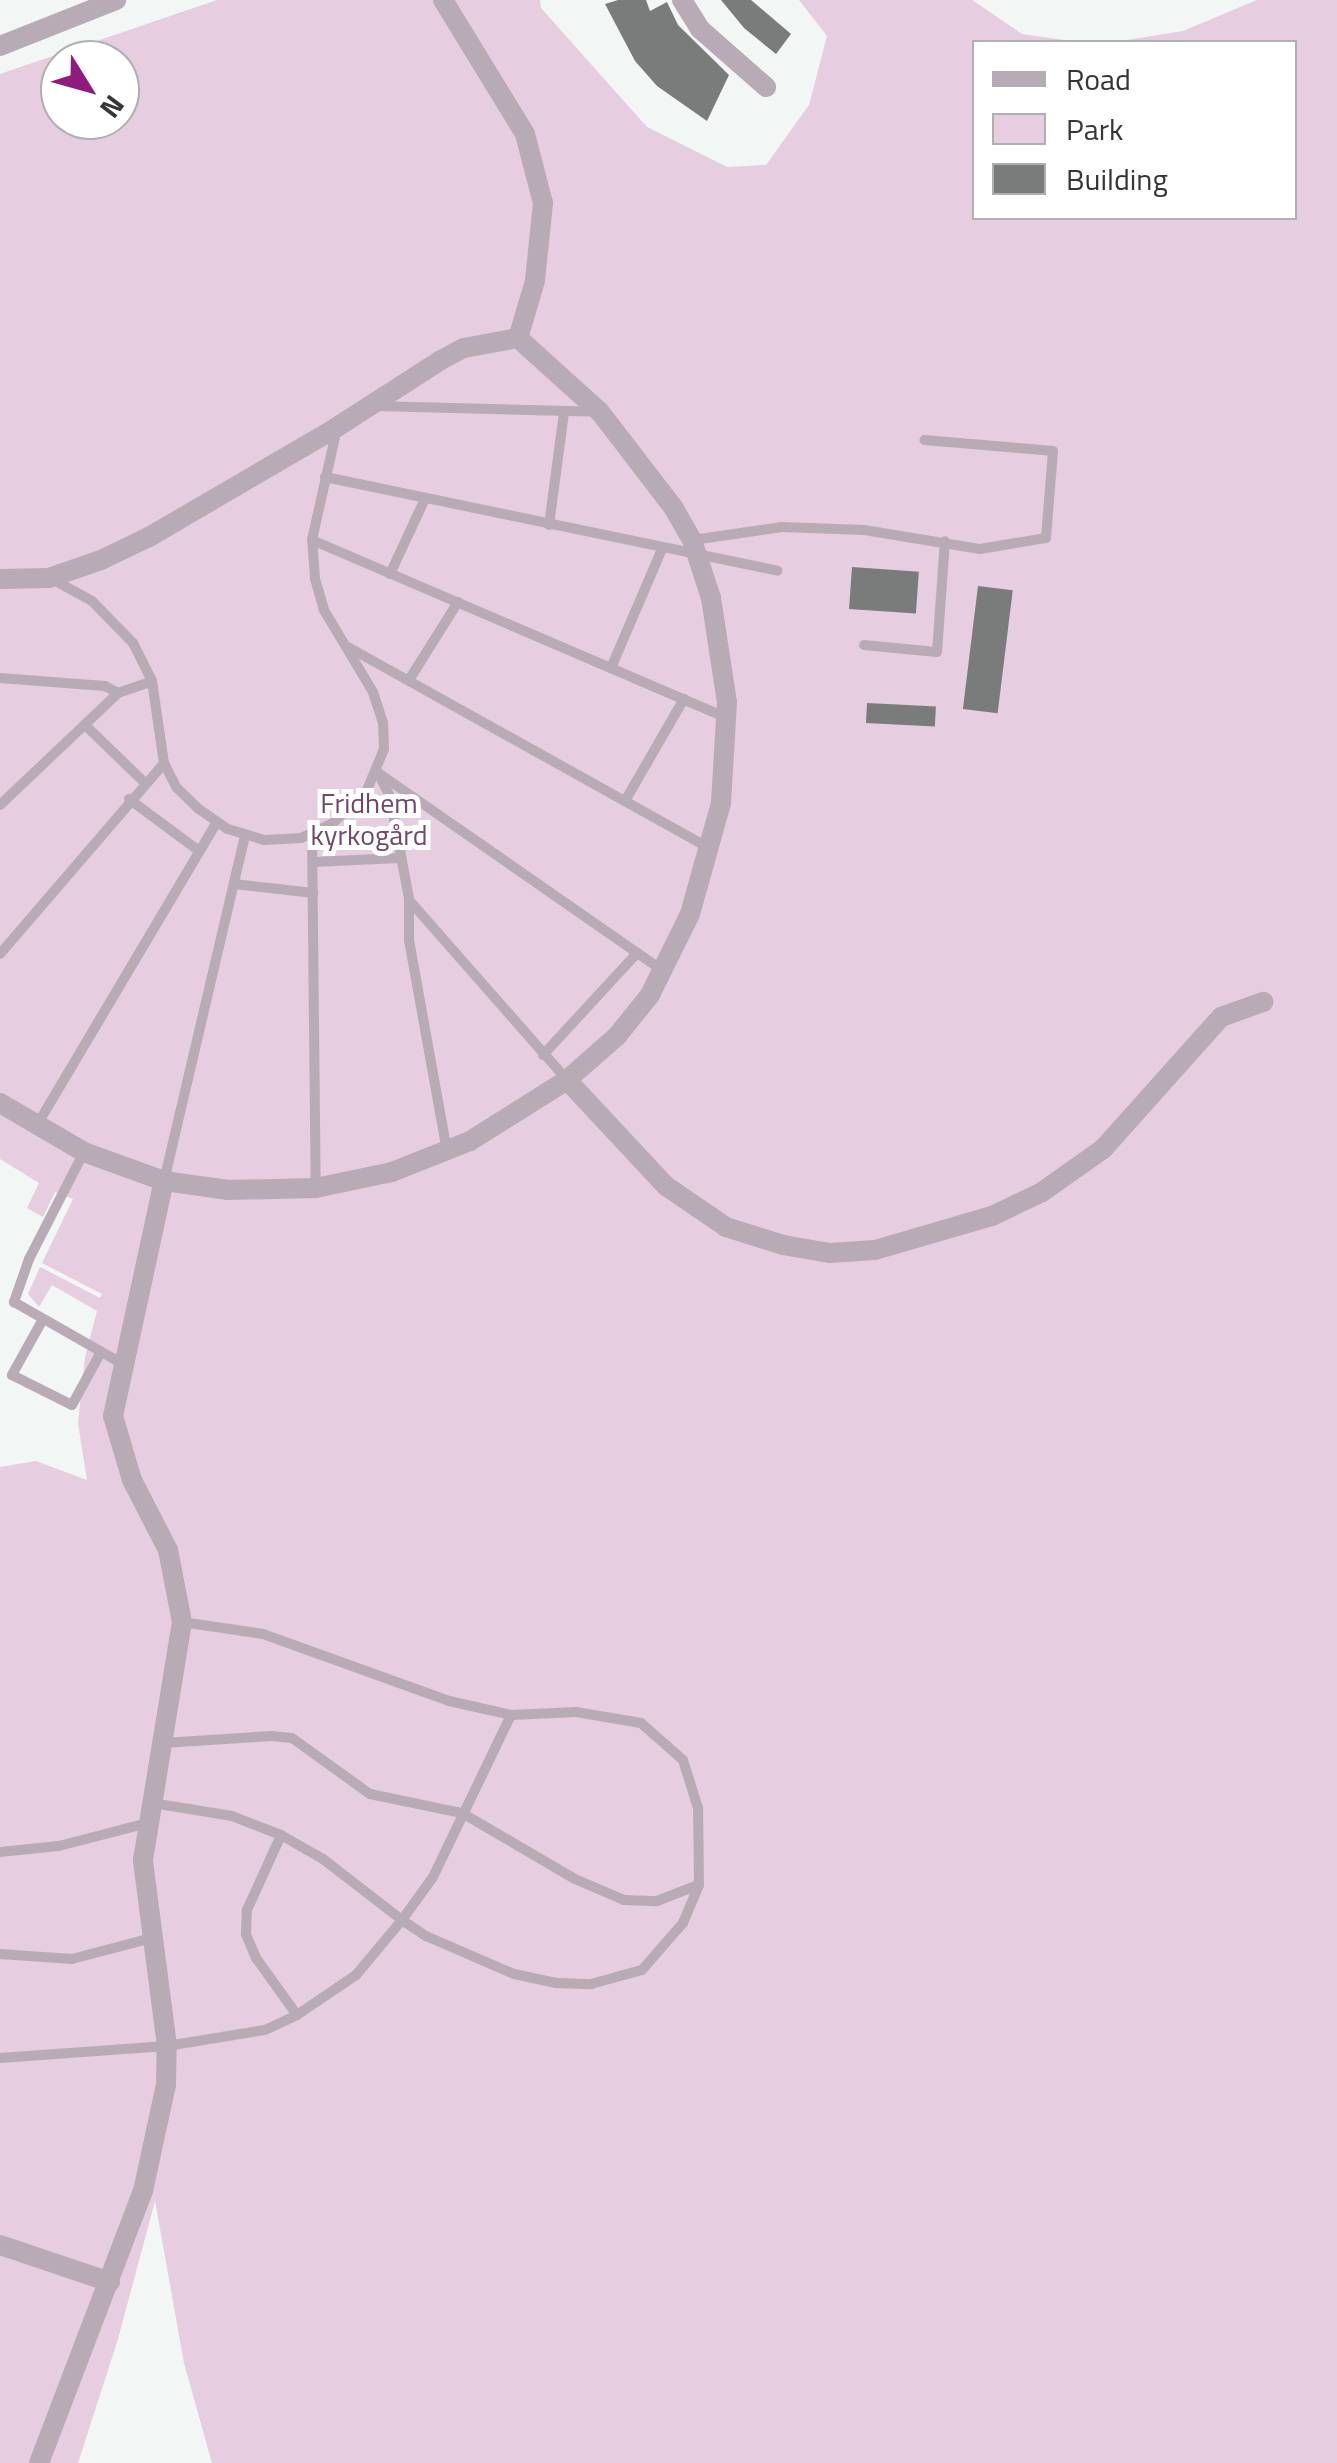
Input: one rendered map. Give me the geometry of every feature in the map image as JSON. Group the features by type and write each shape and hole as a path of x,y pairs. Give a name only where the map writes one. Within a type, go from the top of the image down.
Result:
{"street":[{"path":"0,46 116,0"},
{"path":"443,0 525,134 543,203 536,281 518,338"},
{"path":"682,0 700,29 766,87"},
{"path":"0,579 48,578 149,537 464,348 518,338"},
{"path":"0,1103 84,1152 164,1181 228,1190 316,1188 392,1172 447,1152 490,1130 567,1080 631,1021 664,972 690,914 721,803 726,718 711,598 694,548 652,474 600,412 518,338"},
{"path":"567,1080 666,1186 716,1221 783,1245 830,1252 875,1250 992,1216 1042,1192 1103,1148 1221,1017 1263,1002"},
{"path":"38,2463 143,2191 160,2121 167,2046 142,1860 182,1622 168,1550 132,1480 116,1436 114,1407 164,1181"},
{"path":"0,2245 110,2282"}],"lane":[{"path":"369,406 600,412"},
{"path":"549,525 564,412"},
{"path":"48,578 70,587 109,615 134,643 152,681 164,763 177,788 217,822 245,836 284,840 312,833 346,814 376,771 384,748 383,723 372,692 324,610 315,579 312,540 337,427"},
{"path":"326,477 662,549 694,548 782,527 945,540 980,549 1046,538 1053,450 924,440"},
{"path":"390,574 425,499"},
{"path":"312,540 726,718"},
{"path":"864,645 936,652 945,540"},
{"path":"694,548 776,571"},
{"path":"612,668 662,549"},
{"path":"408,680 458,602"},
{"path":"343,644 709,848"},
{"path":"0,678 105,686 118,693"},
{"path":"0,805 118,693 152,681"},
{"path":"625,801 684,699"},
{"path":"86,726 144,782"},
{"path":"0,954 129,799 164,763"},
{"path":"376,771 390,797 408,900 409,940 447,1152"},
{"path":"376,771 664,972"},
{"path":"0,789 17,789"},
{"path":"129,799 198,850"},
{"path":"37,1124 217,822"},
{"path":"312,833 316,1188"},
{"path":"164,1181 245,836"},
{"path":"314,862 399,858"},
{"path":"234,884 313,893"},
{"path":"408,900 567,1080"},
{"path":"543,1055 637,953"},
{"path":"84,1152 15,1290 18,1307 122,1363"},
{"path":"42,1321 12,1375 72,1406 101,1352"},
{"path":"0,1852 59,1846 150,1813 232,1816 281,1835 322,1859 402,1920 503,1970 556,1983 591,1984 624,1978 649,1964 683,1923 699,1885 702,1860 693,1784 683,1760 658,1733 641,1723 604,1715 510,1715 449,1702 263,1634 182,1622"},
{"path":"1,2056 167,2046 265,2030 356,1975 432,1877 503,1738 510,1715"},
{"path":"162,1743 292,1738 370,1794 462,1813 575,1879 624,1900 657,1901 699,1885"},
{"path":"281,1835 246,1910 246,1934 256,1958 297,2014"},
{"path":"0,1954 72,1958 152,1938"}],"green space":[{"name":"Fridhem kyrkogård","path":"217,0 540,0 541,8 647,127 727,167 766,165 809,105 827,36 799,0 972,0 1022,34 1064,40 972,40 972,220 1297,220 1297,40 1127,40 1183,31 1257,0 1337,0 1337,2463 212,2463 184,2363 155,2201 118,2339 78,2463 0,2463 0,1467 36,1461 87,1480 78,1423 85,1357 97,1311 52,1285 39,1307 28,1294 40,1267 100,1298 102,1294 42,1263 73,1199 55,1192 43,1217 27,1208 39,1183 0,1159 0,74 40,60 40,140 140,140 140,40 100,40"}],"building":[{"path":"646,0 650,11 667,2 678,25 729,75 707,121 657,86 635,61 605,4"},
{"path":"721,0 751,0 791,34 776,54 744,28"},
{"path":"852,567 919,572 916,614 849,609"},
{"path":"978,586 1013,590 998,713 963,709"},
{"path":"867,703 936,707 935,727 866,723"}]}
